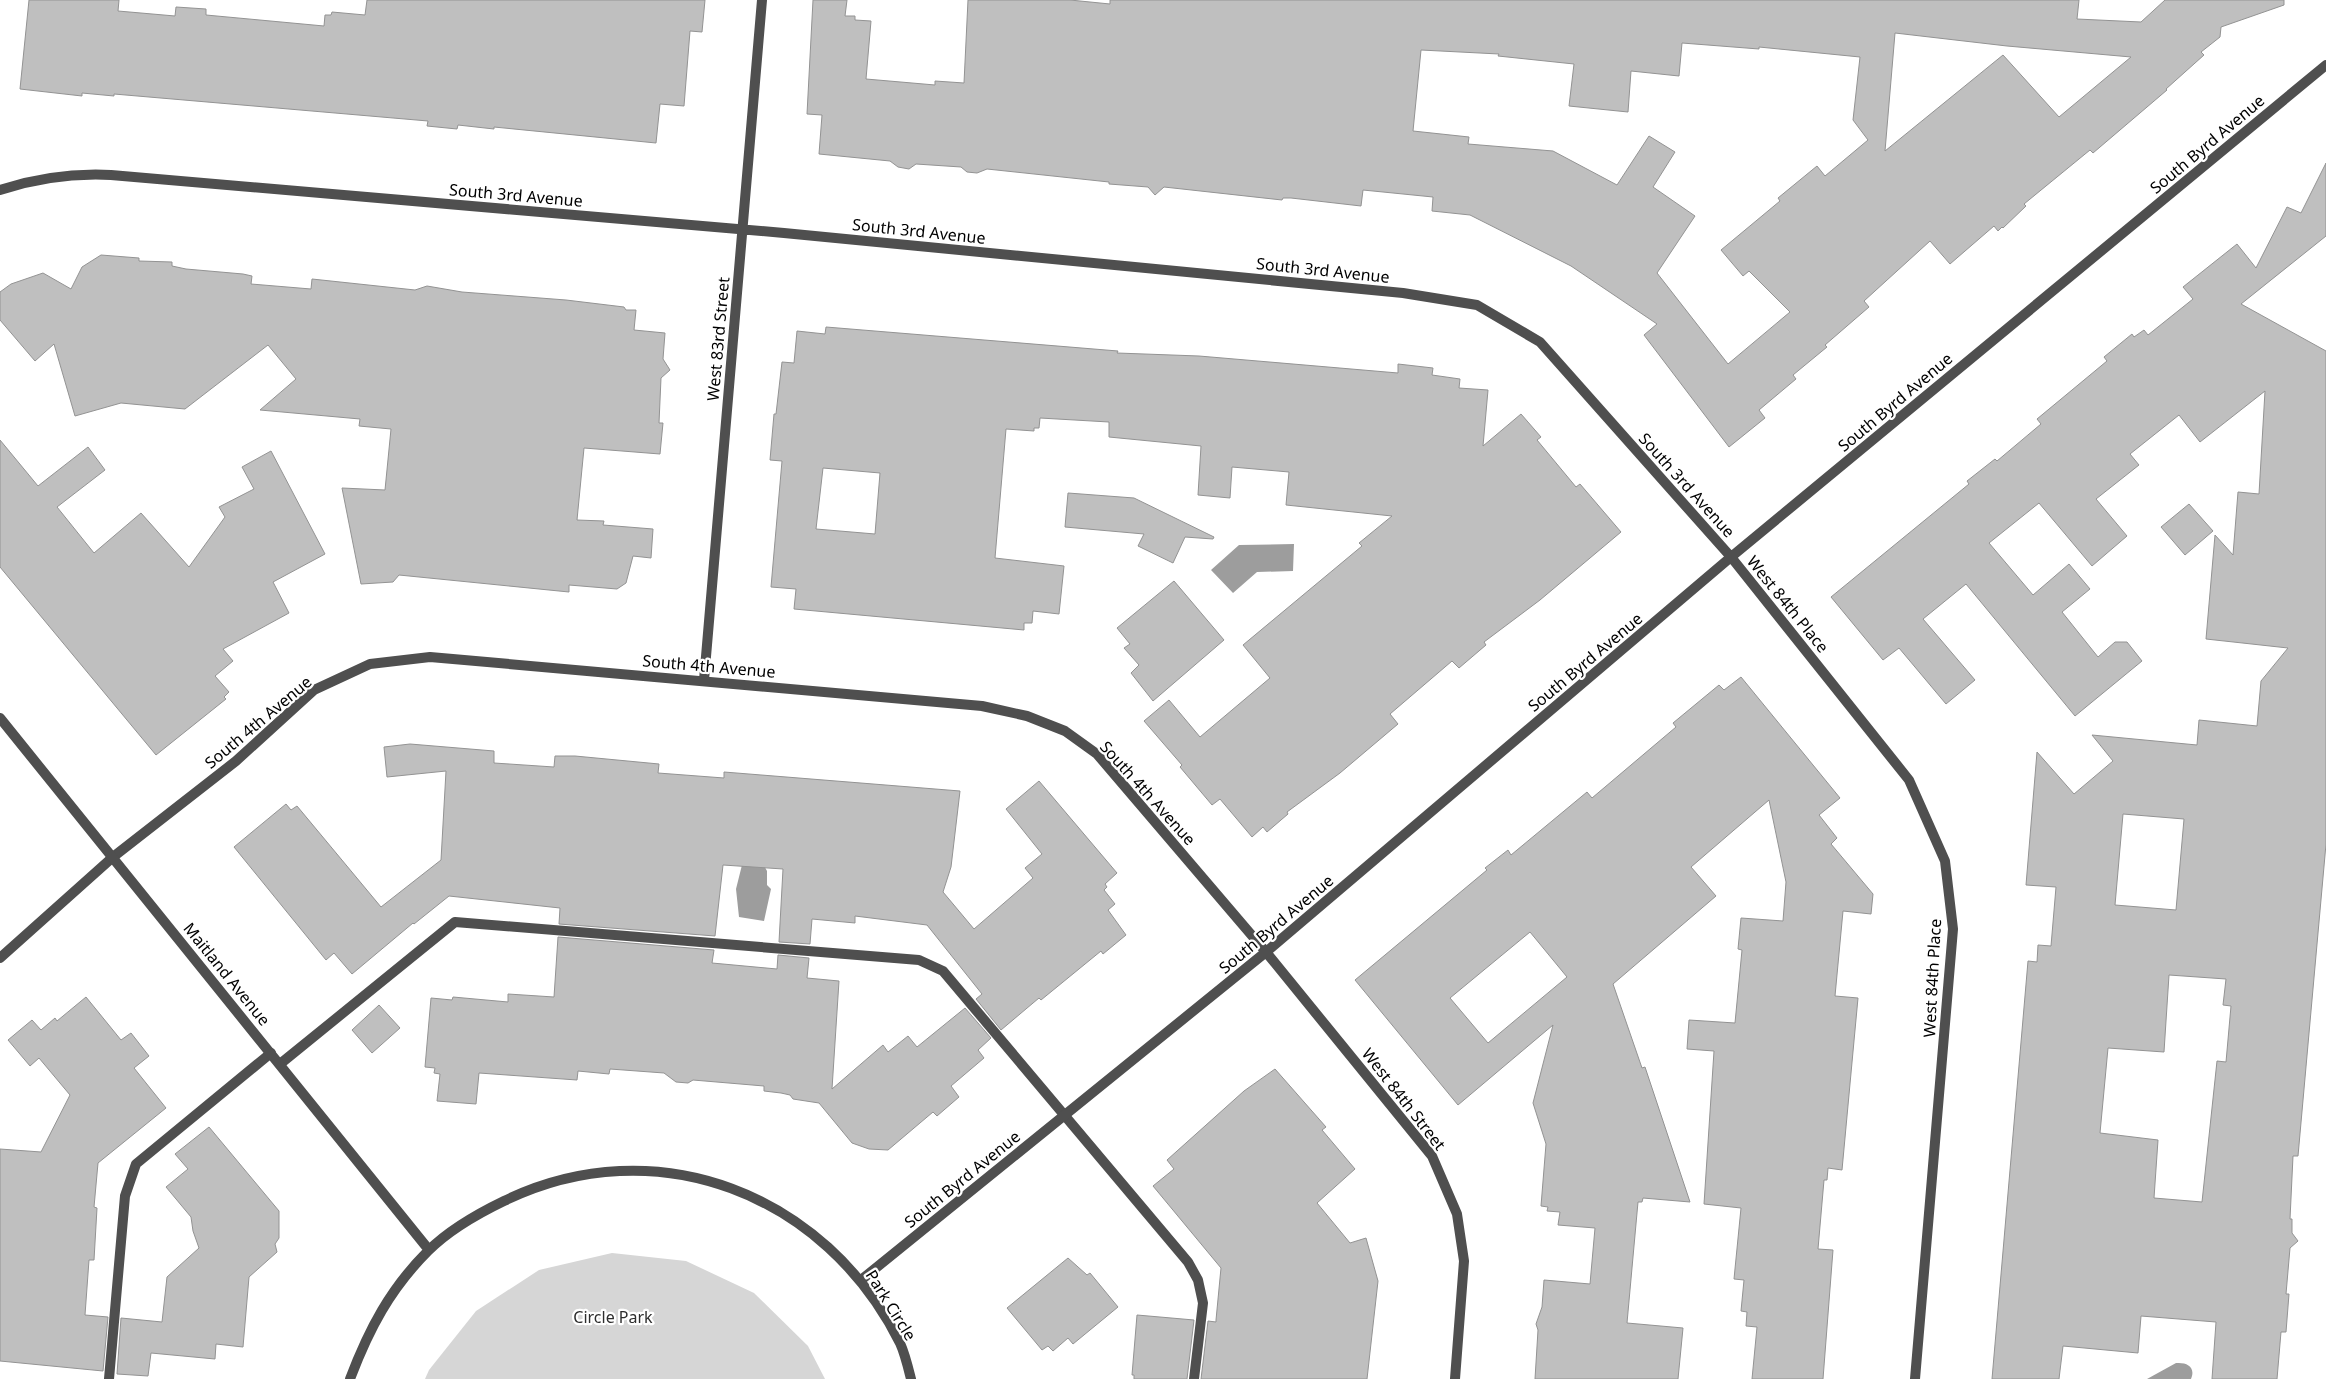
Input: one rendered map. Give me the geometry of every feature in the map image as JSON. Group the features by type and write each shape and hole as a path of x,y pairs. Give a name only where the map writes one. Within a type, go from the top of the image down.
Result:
{"street":[{"name":"West 83rd Street","path":"704,680 762,0"},
{"name":"South Byrd Avenue","path":"861,1280 1266,952 1731,557 2326,65"},
{"name":"South 3rd Avenue","path":"0,190 31,180 71,174 111,174 743,229 1403,293 1477,305 1540,342 1731,557"},
{"name":"West 84th Place","path":"1731,557 1909,780 1945,861 1953,929 1915,1379"},
{"name":"South 4th Avenue","path":"0,958 114,857 236,762 314,690 370,664 430,657 982,706 1027,716 1065,731 1097,754 1266,952"},
{"name":"Maitland Avenue","path":"0,718 429,1250"},
{"path":"280,1064 455,922 919,960 943,971 1188,1262 1198,1280 1203,1303 1194,1379"},
{"name":"West 84th Street","path":"1266,952 1432,1156 1457,1214 1464,1260 1455,1379"},
{"path":"109,1379 125,1196 136,1164 271,1053"},
{"name":"Park Circle","path":"350,1379 365,1339 393,1292 429,1250 478,1214 532,1187 591,1173 652,1171 711,1181 768,1203 818,1237 861,1280 900,1344 911,1379"}],"green space":[{"name":"Circle Park","path":"612,1253 686,1261 754,1293 808,1346 825,1379 425,1379 429,1370 476,1311 539,1270"}],"shaded area":[{"path":"1294,544 1293,571 1257,572 1233,593 1211,570 1239,545"},
{"path":"760,858 767,871 767,885 771,889 764,921 739,917 736,889 742,865"},
{"path":"2176,1363 2184,1363 2190,1366 2192,1371 2191,1379 2147,1379"}],"building":[{"path":"29,0 119,0 118,11 175,16 176,7 206,9 206,15 324,26 325,15 331,15 332,12 365,15 367,0 705,0 702,32 690,31 684,106 660,104 656,143 494,127 494,129 458,125 457,129 427,126 428,121 114,94 114,96 82,93 82,96 20,89"},
{"path":"813,0 847,0 845,16 855,16 855,20 871,21 866,79 935,85 935,81 964,83 968,0 1070,0 1110,4 1110,0 2079,0 2077,19 2141,22 2165,0 2284,0 2284,5 2221,27 2220,37 2201,52 2204,55 2167,90 2093,153 2090,150 2024,204 2026,206 2003,228 1998,231 1994,226 1950,264 1930,241 1864,301 1869,307 1825,345 1827,347 1793,375 1796,379 1759,410 1765,418 1729,447 1644,335 1657,324 1571,266 1470,215 1432,211 1433,197 1363,190 1361,206 1291,198 1283,198 1282,200 1164,187 1155,195 1148,187 987,169 977,173 967,172 961,167 916,164 909,169 898,167 890,161 819,154 822,115 807,114","holes":["1895,33 2007,46 2131,57 2059,117 2003,55 1885,151","1682,43 1759,49 1759,47 1860,57 1853,120 1868,140 1825,176 1817,166 1778,198 1780,201 1721,250 1743,276 1749,271 1790,312 1728,364 1657,273 1695,216 1653,187 1675,152 1649,136 1617,185 1553,151 1468,144 1469,137 1413,131 1421,50 1499,54 1498,56 1574,64 1569,106 1628,112 1631,71 1679,76"]},
{"path":"2326,163 2326,236 2241,304 2326,351 2326,844 2298,1156 2293,1156 2290,1219 2292,1219 2292,1233 2298,1241 2290,1248 2286,1294 2289,1294 2286,1332 2281,1332 2277,1379 2212,1379 2216,1322 2141,1316 2138,1353 2063,1346 2059,1379 1992,1379 2028,961 2037,962 2038,945 2051,946 2056,887 2026,885 2037,752 2074,794 2113,761 2092,735 2197,745 2199,720 2257,726 2261,681 2288,648 2206,639 2215,535 2233,555 2238,492 2259,494 2265,391 2200,442 2179,415 2130,454 2139,465 2096,499 2127,536 2092,566 2039,503 1989,543 2033,595 2069,564 2090,589 2062,612 2098,657 2115,642 2127,642 2142,661 2075,716 1966,584 1923,619 1975,680 1946,704 1899,648 1883,660 1831,597 1969,484 1967,481 1995,459 1997,461 2041,424 2037,419 2107,361 2104,357 2132,334 2134,337 2144,330 2148,335 2193,299 2183,287 2237,244 2256,268 2287,207 2301,213","holes":["2123,814 2184,819 2176,910 2115,905","2169,975 2226,979 2223,1005 2231,1006 2226,1062 2217,1061 2202,1202 2154,1198 2158,1140 2100,1133 2108,1048 2164,1052"]},
{"path":"101,255 139,258 139,261 172,262 172,266 186,269 243,274 252,276 251,284 311,289 312,279 415,290 427,286 462,292 566,300 636,310 634,330 665,333 663,359 670,370 661,378 659,423 663,423 660,454 584,448 577,520 604,521 603,525 653,529 651,558 633,556 626,583 617,589 569,585 569,592 399,575 393,582 361,584 342,488 385,490 391,429 359,426 360,419 260,410 296,379 268,345 185,409 121,403 75,416 54,344 35,361 0,320 0,292 11,284 43,273 71,289 82,267"},
{"path":"826,327 1118,351 1117,353 1199,356 1398,373 1398,364 1433,368 1432,375 1460,379 1459,388 1488,390 1483,446 1521,414 1541,437 1537,440 1576,487 1580,484 1621,532 1540,600 1484,642 1486,645 1459,668 1452,661 1390,714 1398,724 1340,773 1287,812 1288,814 1267,832 1263,827 1252,837 1220,799 1212,805 1180,767 1182,765 1144,721 1169,700 1200,737 1270,678 1243,645 1362,546 1359,543 1392,516 1286,505 1289,472 1232,467 1230,498 1198,495 1201,446 1109,437 1109,422 1040,418 1039,428 1034,428 1034,431 1006,429 995,558 1064,566 1059,614 1033,611 1032,623 1024,623 1024,630 794,609 796,589 771,587 782,461 770,460 774,414 776,414 782,362 794,363 797,331 825,334","holes":["823,468 880,473 875,534 816,529"]},
{"path":"0,440 38,486 88,447 105,470 57,507 94,553 141,513 189,567 225,517 219,507 254,489 242,467 271,451 325,554 273,582 289,613 223,649 233,661 215,676 229,692 224,697 226,699 156,755 0,567"},
{"path":"1068,493 1134,498 1214,537 1213,539 1185,537 1173,563 1138,546 1144,534 1065,527"},
{"path":"2189,504 2213,531 2185,555 2161,527"},
{"path":"1174,581 1224,640 1153,701 1131,673 1139,665 1124,648 1130,644 1117,628"},
{"path":"1741,677 1840,798 1819,815 1837,838 1831,844 1873,894 1871,914 1843,911 1835,996 1858,998 1842,1170 1828,1168 1827,1180 1824,1180 1818,1249 1833,1250 1823,1379 1752,1379 1757,1327 1746,1326 1747,1312 1741,1311 1744,1280 1734,1279 1741,1208 1704,1204 1714,1051 1687,1049 1689,1020 1735,1023 1742,950 1738,949 1741,918 1783,921 1786,882 1769,800 1691,867 1716,896 1613,984 1642,1068 1645,1067 1690,1202 1643,1198 1642,1202 1638,1202 1627,1323 1683,1328 1678,1379 1535,1379 1538,1330 1536,1324 1542,1307 1544,1280 1590,1284 1595,1228 1558,1225 1560,1212 1547,1211 1548,1207 1541,1206 1546,1144 1533,1103 1553,1025 1458,1105 1355,980 1487,870 1485,868 1508,850 1511,855 1587,792 1592,798 1676,727 1673,723 1719,685 1724,690","holes":["1530,932 1567,977 1488,1043 1450,998"]},
{"path":"410,744 494,751 494,763 554,767 555,756 575,756 659,764 658,773 724,778 724,772 960,791 951,867 943,892 974,929 1033,878 1025,868 1042,854 1006,809 1039,781 1117,873 1105,884 1107,887 1104,890 1115,904 1108,910 1126,935 1103,954 1101,951 1041,1000 1039,998 1001,1030 976,999 982,994 927,925 855,916 855,923 812,919 810,944 779,942 783,869 723,865 715,936 559,924 560,908 449,896 413,923 352,974 334,953 326,960 234,847 286,804 291,810 297,806 381,907 441,860 446,771 387,777 384,747"},
{"path":"558,937 714,950 712,963 777,969 778,955 809,958 807,978 839,981 832,1089 883,1045 888,1052 908,1036 917,1047 965,1008 991,1038 978,1050 984,1058 951,1086 959,1097 937,1116 933,1112 888,1150 869,1149 852,1143 819,1103 793,1099 790,1095 781,1093 764,1091 764,1086 693,1080 688,1083 676,1082 664,1073 610,1069 609,1074 578,1071 577,1080 479,1073 476,1104 437,1101 440,1074 434,1073 435,1068 425,1067 431,998 452,1000 453,997 508,1002 508,994 554,997"},
{"path":"86,997 121,1040 131,1033 149,1056 134,1068 166,1108 98,1163 94,1207 97,1208 94,1260 89,1260 85,1315 108,1317 103,1371 0,1361 0,1149 41,1152 70,1095 39,1058 30,1066 8,1040 32,1020 41,1030 55,1018 57,1021"},
{"path":"379,1005 400,1028 372,1053 352,1030"},
{"path":"1275,1069 1326,1127 1322,1130 1355,1169 1317,1203 1350,1243 1366,1238 1378,1281 1367,1379 1201,1379 1208,1321 1216,1322 1221,1268 1153,1186 1174,1169 1167,1160 1244,1091"},
{"path":"209,1127 279,1211 279,1238 275,1244 277,1252 249,1277 243,1347 216,1344 215,1359 151,1353 148,1376 117,1374 121,1318 162,1322 167,1277 199,1248 193,1231 191,1217 166,1187 188,1169 175,1154"},
{"path":"1068,1258 1087,1275 1090,1273 1118,1307 1073,1344 1068,1338 1053,1351 1048,1346 1042,1350 1007,1308"},
{"path":"1137,1315 1194,1320 1187,1379 1134,1379 1134,1375 1132,1375"}]}
